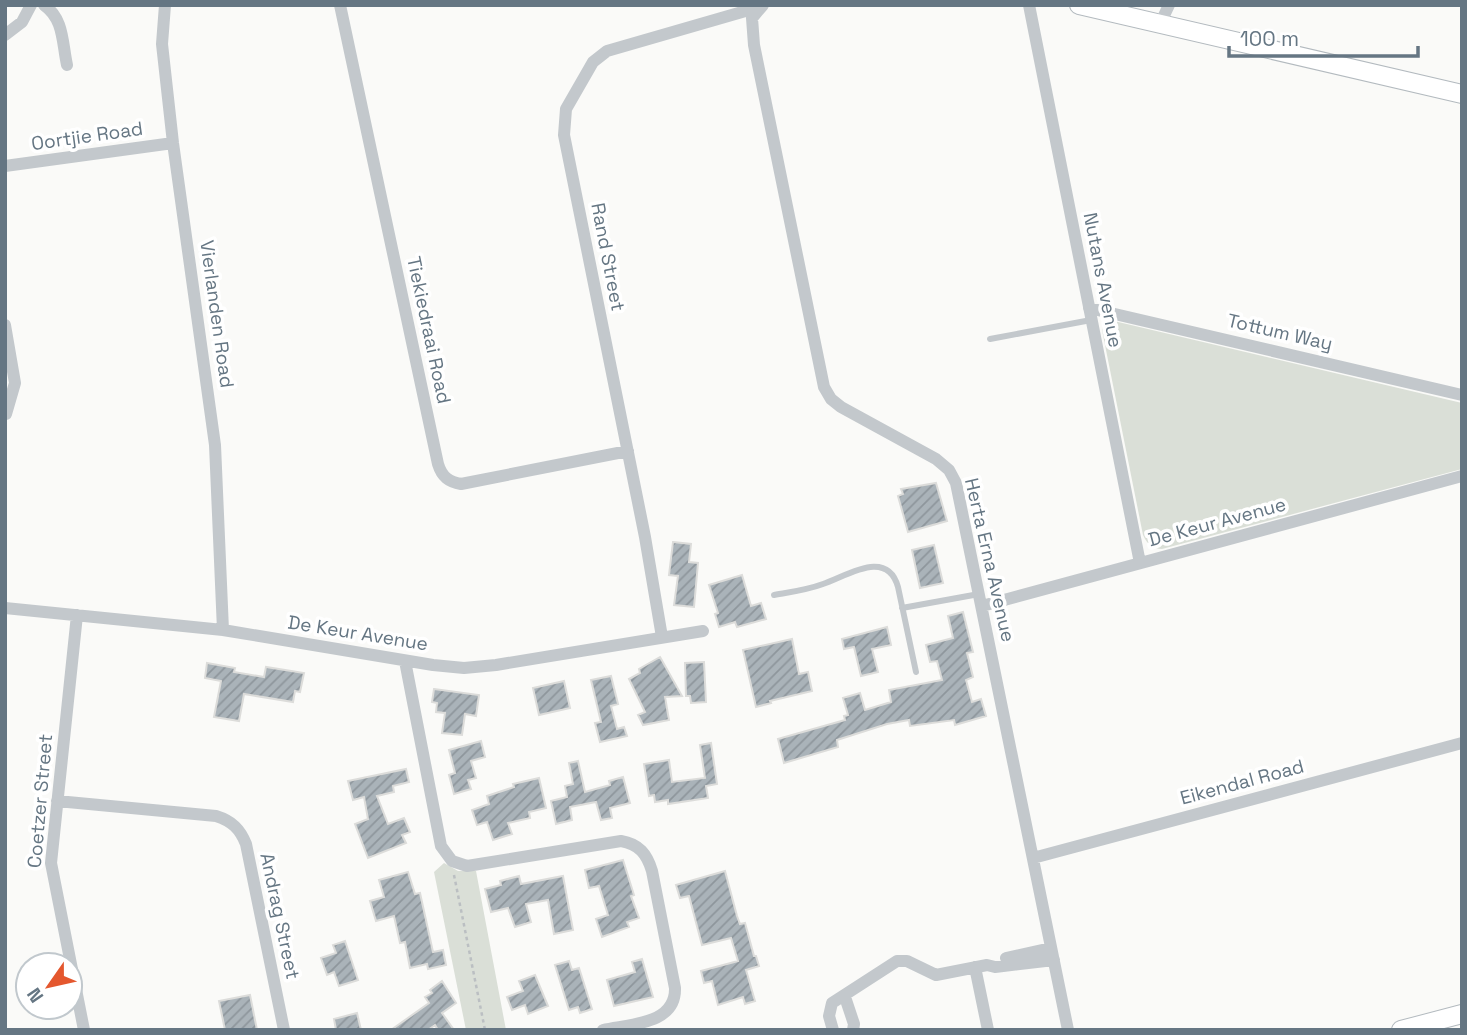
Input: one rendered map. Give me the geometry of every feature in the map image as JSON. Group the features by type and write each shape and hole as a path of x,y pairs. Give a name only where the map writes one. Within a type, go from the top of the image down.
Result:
{"street":[{"path":"5,35 22,22 31,5"},
{"path":"44,5 58,20 67,65"},
{"name":"Vierlanden Road","path":"165,5 162,44 173,143 215,445 223,630"},
{"name":"Tiekiedraai Road","path":"340,5 438,464 443,476 453,483 461,484 628,451"},
{"name":"Nutans Avenue","path":"1029,5 1140,563"},
{"path":"1079,5 1462,94"},
{"path":"1160,24 1169,5"},
{"name":"Rand Street","path":"662,637 645,537 564,135 564,116 582,80 597,58 607,51 760,9"},
{"name":"Herta Erna Avenue","path":"760,9 752,18 754,45 824,387 836,404 936,459 949,470 958,491 1068,1030"},
{"name":"Oortjie Road","path":"5,166 173,143"},
{"name":"Tottum Way","path":"1090,314 1462,395"},
{"path":"5,325 15,383 6,414"},
{"name":"De Keur Avenue","path":"981,600 1140,563 1462,477"},
{"name":"De Keur Avenue","path":"5,608 223,630 405,661 478,668 703,631"},
{"name":"Coetzer Street","path":"77,615 51,852 52,876 84,1030"},
{"path":"405,661 441,846 452,861 467,866 621,841 643,850 652,871 675,988 674,1000 668,1010 658,1018 603,1030"},
{"name":"Eikendal Road","path":"1033,858 1462,743"},
{"name":"Andrag Street","path":"57,802 216,816 237,828 246,844 284,1030"},
{"path":"834,1030 829,1009 834,1001 845,997 897,961 907,961 936,975 997,960 1052,954"},
{"path":"981,966 987,1029"},
{"path":"845,997 855,1024 853,1030"},
{"path":"1401,1030 1436,1025 1462,1014"}],"lane":[{"path":"990,338 1090,314"},
{"path":"774,595 815,587 858,569 876,567 892,574 898,587 916,672"},
{"path":"902,608 981,600"}],"path":[{"path":"452,861 485,1030"}],"shaded area":[{"path":"1114,321 1462,403 1462,469 1162,549 1153,547 1143,535 1102,330 1106,323"},
{"path":"444,863 458,871 476,871 506,1030 466,1030 434,872"}],"building":[{"path":"936,483 947,521 908,532 898,496 903,494 901,489"},
{"path":"673,542 691,544 689,562 698,563 694,607 674,605 678,576 669,575"},
{"path":"934,545 943,583 920,588 912,550"},
{"path":"742,575 751,606 761,603 766,619 737,627 735,622 719,627 715,614 718,613 709,585"},
{"path":"963,612 973,652 967,653 973,677 966,680 972,702 981,699 986,716 955,725 954,720 910,726 909,720 887,724 837,740 838,747 784,763 778,739 845,720 844,716 848,715 843,698 860,693 865,710 891,702 889,690 942,680 937,661 930,662 926,645 953,638 948,616"},
{"path":"887,627 891,645 872,649 878,672 861,676 854,647 844,649 842,639"},
{"path":"792,639 799,674 808,672 812,691 756,707 743,650"},
{"path":"660,657 682,696 665,697 669,720 643,725 638,715 645,712 629,679 640,673 639,669"},
{"path":"704,662 706,702 691,703 690,696 686,696 685,663"},
{"path":"207,663 235,668 234,672 264,677 266,667 304,673 300,692 295,691 293,702 244,694 239,721 214,717 221,681 205,678"},
{"path":"611,676 618,704 611,706 617,729 624,727 627,736 600,742 595,723 601,722 591,680"},
{"path":"564,681 570,708 539,715 533,688"},
{"path":"434,689 479,695 476,716 465,714 462,735 442,733 445,713 436,712 437,703 432,702"},
{"path":"481,741 485,757 471,761 476,778 468,780 471,789 454,794 449,775 455,773 449,750"},
{"path":"711,743 717,784 706,786 708,798 668,804 668,800 655,802 654,795 649,796 644,764 669,760 672,782 705,778 700,745"},
{"path":"578,761 585,792 610,785 609,781 623,777 630,803 610,808 612,818 601,820 596,802 570,807 572,820 556,824 551,801 567,797 565,786 573,784 569,763"},
{"path":"406,769 409,782 393,786 394,792 377,796 388,824 404,818 410,832 402,835 406,843 368,858 355,824 368,819 364,797 353,800 348,781"},
{"path":"539,778 546,808 529,812 530,818 508,823 512,834 493,840 487,822 477,825 472,810 489,804 487,796 514,787 513,784"},
{"path":"623,860 639,918 627,922 629,927 602,937 596,919 608,915 599,886 589,888 585,870"},
{"path":"725,871 737,916 740,924 745,923 759,966 746,970 755,1001 745,1004 743,997 718,1005 712,981 704,983 701,971 738,961 731,938 702,945 689,896 680,898 676,885"},
{"path":"408,872 415,894 420,893 433,952 443,950 446,965 428,969 427,964 410,968 405,942 400,943 394,916 376,921 370,901 384,897 379,880"},
{"path":"519,876 521,884 563,876 573,930 554,934 548,900 526,904 531,922 515,927 508,908 491,912 485,889 501,885 500,881"},
{"path":"345,941 358,980 339,986 334,972 327,975 321,958 336,953 333,945"},
{"path":"642,959 653,997 614,1006 607,980 635,972 632,962"},
{"path":"569,961 572,970 579,968 592,1009 580,1013 578,1007 569,1010 555,965"},
{"path":"535,975 548,1006 528,1014 525,1005 512,1010 507,997 523,991 519,981"},
{"path":"442,981 456,1003 442,1013 454,1030 438,1030 435,1025 428,1030 391,1030 429,1003 425,997"},
{"path":"250,995 257,1030 225,1030 219,1001"},
{"path":"357,1013 361,1030 336,1030 334,1019"}]}
